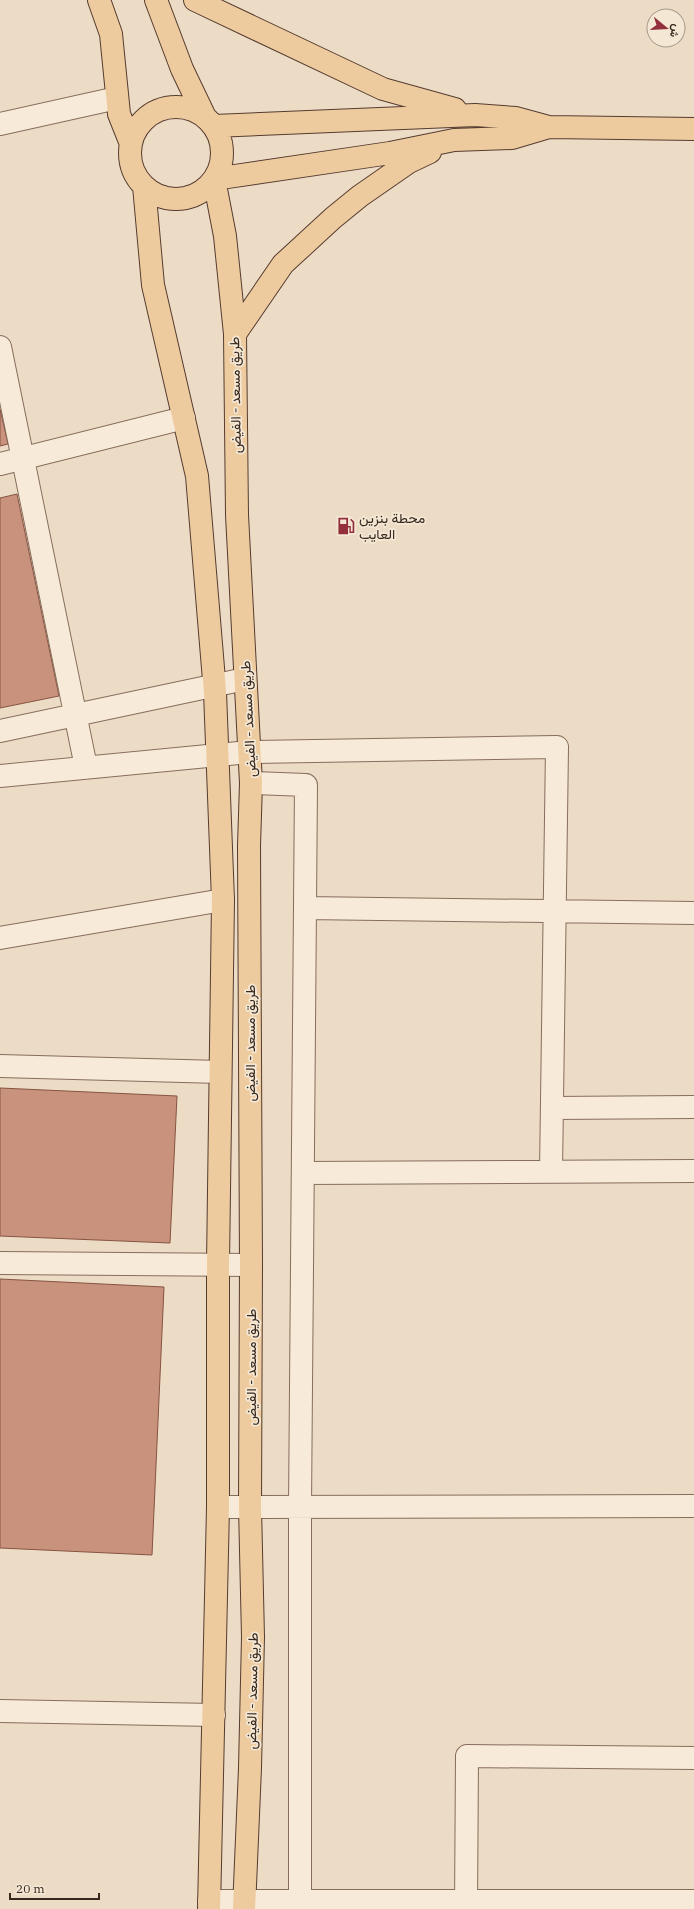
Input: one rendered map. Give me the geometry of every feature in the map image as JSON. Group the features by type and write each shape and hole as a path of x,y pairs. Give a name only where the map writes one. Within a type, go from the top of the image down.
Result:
{"main road":[{"name":"طريق مسعد - الفيض","path":"99,0 111,34 119,114 131,144"},
{"name":"طريق مسعد - الفيض","path":"156,0 182,69 221,140 223,155 220,170 214,179 200,193 186,198 171,199 156,194 144,186 135,173 130,159 131,144 136,129 146,118 160,110 175,106 190,108 209,120"},
{"path":"195,0 383,89 475,115"},
{"path":"209,120 475,115 516,118 549,127 694,129"},
{"path":"214,179 390,152 454,140 512,138 549,127"},
{"path":"234,334 283,264 333,218 360,196 409,162 454,140"},
{"name":"طريق مسعد - الفيض","path":"214,179 225,236 234,334 237,515 251,783 249,846 252,1264 250,1507 253,1637 250,1768 244,1905"},
{"name":"طريق مسعد - الفيض","path":"144,186 153,285 197,476 214,685 223,900 218,1264 218,1507 209,1905"}],"street":[{"path":"0,124 117,98"},
{"path":"0,347 86,767"},
{"path":"0,464 184,418"},
{"path":"0,731 246,679"},
{"path":"0,776 249,752 557,747 552,1172"},
{"path":"251,783 306,785 300,1507 300,1905"},
{"path":"0,938 223,900"},
{"path":"305,908 694,913"},
{"path":"0,1066 220,1072"},
{"path":"552,1108 694,1106"},
{"path":"303,1173 694,1170"},
{"path":"0,1263 252,1264"},
{"path":"218,1507 694,1506"},
{"path":"0,1711 214,1714"},
{"path":"466,1905 467,1756 694,1758"},
{"path":"209,1905 466,1905 694,1901"}],"building":[{"path":"0,409 8,444 0,446"},
{"path":"17,494 59,696 0,708 0,498"},
{"path":"0,1088 177,1096 170,1243 0,1236"},
{"path":"0,1279 164,1287 152,1555 0,1548"}],"place":[{"name":"محطة بنزين العايب","path":"346,526"}]}
